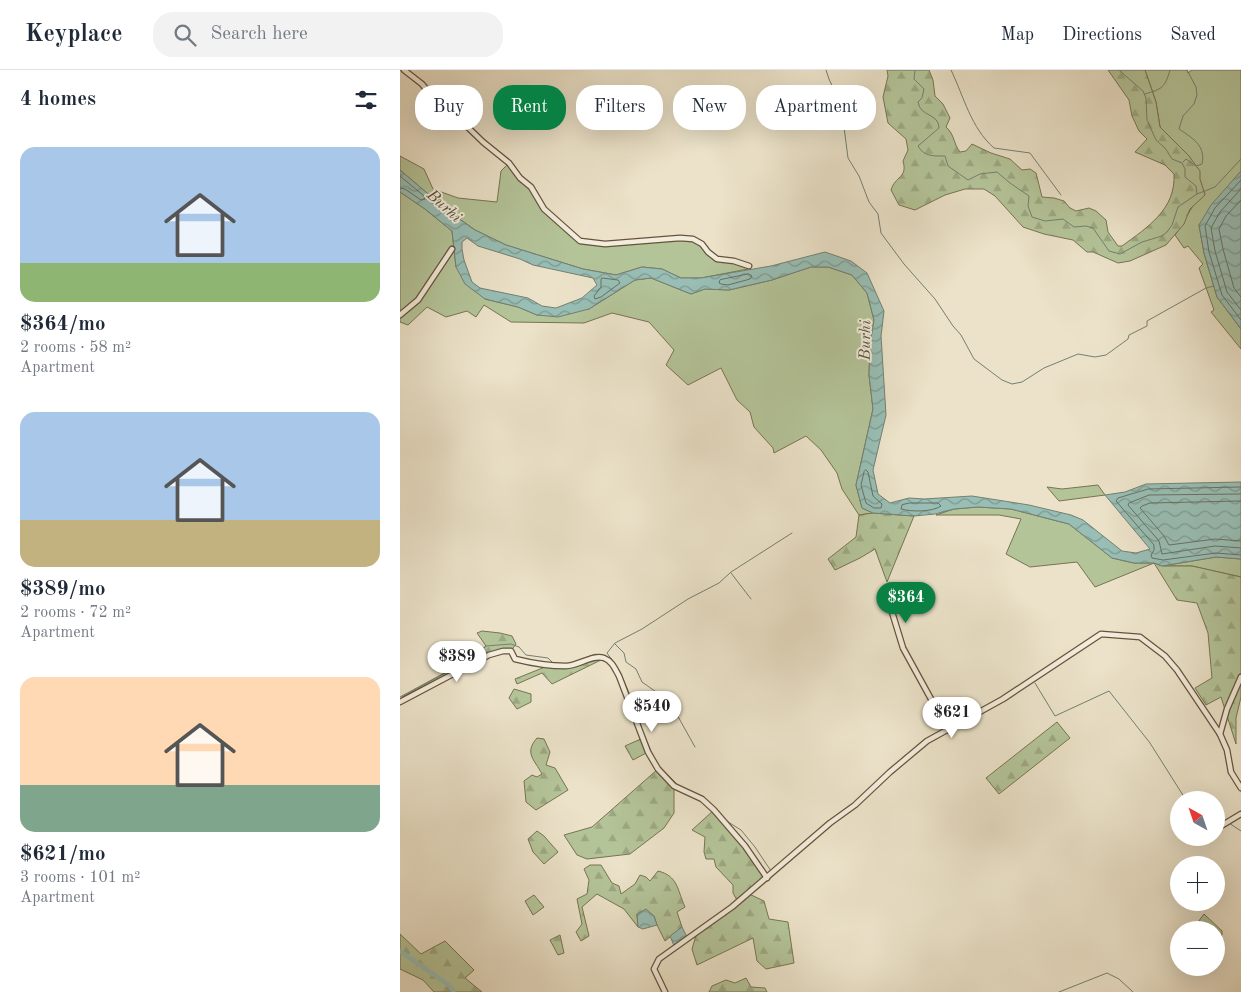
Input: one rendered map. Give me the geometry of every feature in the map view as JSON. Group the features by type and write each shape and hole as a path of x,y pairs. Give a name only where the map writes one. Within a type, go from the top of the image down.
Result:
{"street":[{"path":"404,70 422,84 439,105 450,110 483,142 509,163 520,178 531,187 544,209 580,242 606,244 680,238 693,239 702,244 717,259 734,261 749,266"},
{"path":"400,315 418,300 452,248"},
{"path":"886,589 903,648 948,730"},
{"path":"665,992 654,969 659,958 724,914 830,823 855,805 927,741 1003,699 1101,634 1140,638 1165,656 1190,688 1220,734 1227,750 1231,772 1241,788"},
{"path":"400,702 489,655 503,651 511,651 515,659 550,665 568,666 599,657 605,658 613,664 619,676 648,752 658,769 674,786 702,799 714,810 745,846 767,878"},
{"path":"1220,734 1241,677"},
{"path":"1225,824 1241,814"}],"green space":[{"path":"887,70 929,70 933,80 935,96 943,104 950,118 946,127 960,152 966,151 972,144 1010,159 1022,170 1030,169 1036,173 1042,197 1064,201 1070,208 1076,211 1089,208 1096,211 1106,220 1108,232 1118,246 1122,246 1158,216 1170,197 1173,186 1174,174 1165,165 1135,152 1147,139 1139,131 1132,116 1129,100 1108,70 1145,70 1156,102 1160,127 1189,156 1200,171 1200,179 1205,195 1190,209 1184,224 1166,245 1130,261 1118,263 1093,252 1087,252 1073,240 1023,227 995,196 984,189 965,189 945,195 915,210 899,205 891,190 904,171 903,161 908,150 906,139 888,123 883,97 888,76"},
{"path":"1145,70 1187,70 1188,73 1192,70 1241,70 1241,171 1199,225 1204,253 1217,297 1241,329 1241,349 1211,312 1214,310 1199,268 1203,264 1188,246 1184,248 1175,235 1192,208 1205,194 1189,156 1160,127 1156,102"},
{"path":"400,156 424,169 433,189 458,198 497,202 501,171 509,163 531,187 544,209 580,241 693,239 717,259 749,266 748,269 701,278 681,278 662,269 642,267 616,275 583,269 506,245 475,230 447,210 400,170"},
{"path":"400,192 452,231 456,267 485,299 518,307 537,315 589,309 635,280 651,278 691,294 705,289 729,290 772,280 811,267 828,267 852,275 867,293 874,320 870,345 869,375 873,409 856,485 862,508 873,513 859,515 842,489 837,473 821,450 806,436 774,453 773,448 754,427 750,412 737,400 721,368 688,385 666,365 674,350 649,322 612,313 584,323 511,322 484,305 476,317 467,311 446,317 427,307 408,325 400,322"},
{"path":"1098,485 1105,495 1059,501 1047,487 1062,489"},
{"path":"978,507 1011,509 1069,524 1112,558 1134,563 1154,563 1095,587 1077,562 1030,567 1006,554 1021,519 999,515 936,515 954,509"},
{"path":"873,513 914,516 887,582 875,549 835,570 828,559 856,537 859,515"},
{"path":"1216,557 1241,559 1241,577 1192,566 1162,566"},
{"path":"1154,563 1163,566 1192,566 1241,577 1241,697 1236,718 1236,744 1221,697 1206,705 1195,688 1212,678 1208,633 1197,603 1177,600"},
{"path":"482,631 512,636 516,644 511,651 489,655 404,700 402,697 472,658 486,646 477,633"},
{"path":"599,657 605,658 552,684 542,673 517,684 515,679 550,665 568,666"},
{"path":"514,689 531,694 531,702 517,709 509,698"},
{"path":"1057,722 1070,738 999,794 986,778"},
{"path":"537,738 544,739 550,752 546,765 555,768 568,790 536,810 526,802 524,781 532,775 537,777 542,774 533,760 531,752 533,743"},
{"path":"643,738 648,752 633,760 625,746"},
{"path":"658,769 674,786 674,813 664,828 630,854 587,859 577,855 564,835 592,827"},
{"path":"714,810 767,878 747,893 764,901 769,919 788,922 794,963 766,969 757,961 753,938 697,965 692,949 697,932 738,902 733,893 733,885 716,867 714,859 706,859 704,852 705,837 692,830"},
{"path":"537,831 558,852 544,864 533,852 528,839"},
{"path":"590,865 601,865 612,883 619,886 621,894 635,884 640,875 650,881 658,871 670,876 676,884 685,907 677,912 682,927 665,941 654,916 637,914 638,927 624,909 597,894 582,907 589,936 581,941 576,932 582,924 577,899 587,894 589,880 584,869"},
{"path":"534,895 544,907 533,915 525,901"},
{"path":"1204,914 1211,921 1199,921"},
{"path":"400,934 421,954 445,941 474,970 465,978 482,992 434,992 423,980 400,969"},
{"path":"560,935 564,953 558,955 550,940"},
{"path":"746,978 751,987 765,988 767,992 709,992 712,986 726,980 735,983"}],"water":[{"path":"400,170 447,210 475,230 506,245 583,269 616,275 642,267 662,269 681,278 701,278 771,266 825,252 851,261 867,273 884,311 881,336 886,415 873,470 878,494 890,503 909,498 972,496 1029,505 1071,515 1083,520 1122,551 1136,553 1150,549 1105,495 1125,492 1146,484 1241,482 1241,559 1216,557 1162,566 1154,563 1134,563 1112,558 1069,524 1011,509 978,507 914,516 873,513 862,508 856,485 873,409 869,375 870,345 874,320 867,293 852,275 828,267 811,267 772,280 729,290 705,289 691,294 651,278 635,280 589,309 558,317 537,315 518,307 485,299 465,284 456,267 452,231 400,192","holes":["467,238 478,246 533,265 593,278 597,285 582,298 556,308 542,306 528,298 480,288 472,282 464,260 462,242"]},
{"path":"1241,171 1241,329 1217,297 1204,253 1199,225 1211,205"},
{"path":"646,909 654,916 657,925 643,929 638,927 637,914"},
{"path":"682,927 688,939 675,948 670,936"}],"waterway":[{"path":"826,70 845,114 844,127 848,158 859,176 869,202 878,214 881,233 904,264 935,299 961,335 974,359 1002,380 1012,384 1022,382 1044,368 1078,354 1095,357 1106,355 1128,339 1129,335 1147,326 1147,321 1206,288 1214,286"},
{"path":"915,70 914,79 924,89 922,98 918,102 919,107 936,120 939,128 918,146 920,150 930,155 945,156 948,166 968,180 980,174 997,172 1029,196 1028,206 1032,217 1045,221 1063,219 1074,227 1086,226 1093,228 1109,251 1120,254 1142,242 1162,236 1172,225 1178,207 1197,194 1215,187 1241,159"},
{"path":"951,70 969,112 986,140 994,148 1030,153 1061,195"},
{"path":"1119,70 1143,91 1146,98 1147,120 1156,140 1165,148 1172,159 1182,163 1185,169 1185,177 1196,186 1197,194"},
{"path":"1145,94 1162,87 1170,70"},
{"path":"1183,162 1186,159 1196,166 1202,164 1203,157 1197,143 1179,129 1183,116 1194,104 1197,95 1196,87 1187,70"},
{"path":"642,730 624,680 607,653 615,643 642,629 688,599 719,583 731,572 792,533"},
{"path":"731,573 751,599"},
{"path":"400,697 472,658 486,646 511,644 519,647 526,655 548,658 554,664"},
{"path":"615,644 624,653 626,662 636,669 642,682 662,696 676,713 695,747"},
{"path":"587,657 596,654"},
{"path":"568,664 581,660"},
{"path":"1035,683 1055,716 1109,691 1150,743 1180,791"},
{"path":"643,733 655,760"},
{"path":"658,765 679,786 687,790"},
{"path":"725,820 741,830 771,871"},
{"path":"1229,823 1241,831"},
{"path":"400,951 450,986 454,992"},
{"path":"1059,992 1107,973 1119,979 1133,992"}],"water label":[{"name":"Burhi","path":"445,205"},
{"name":"Burhi","path":"864,340"}]}
